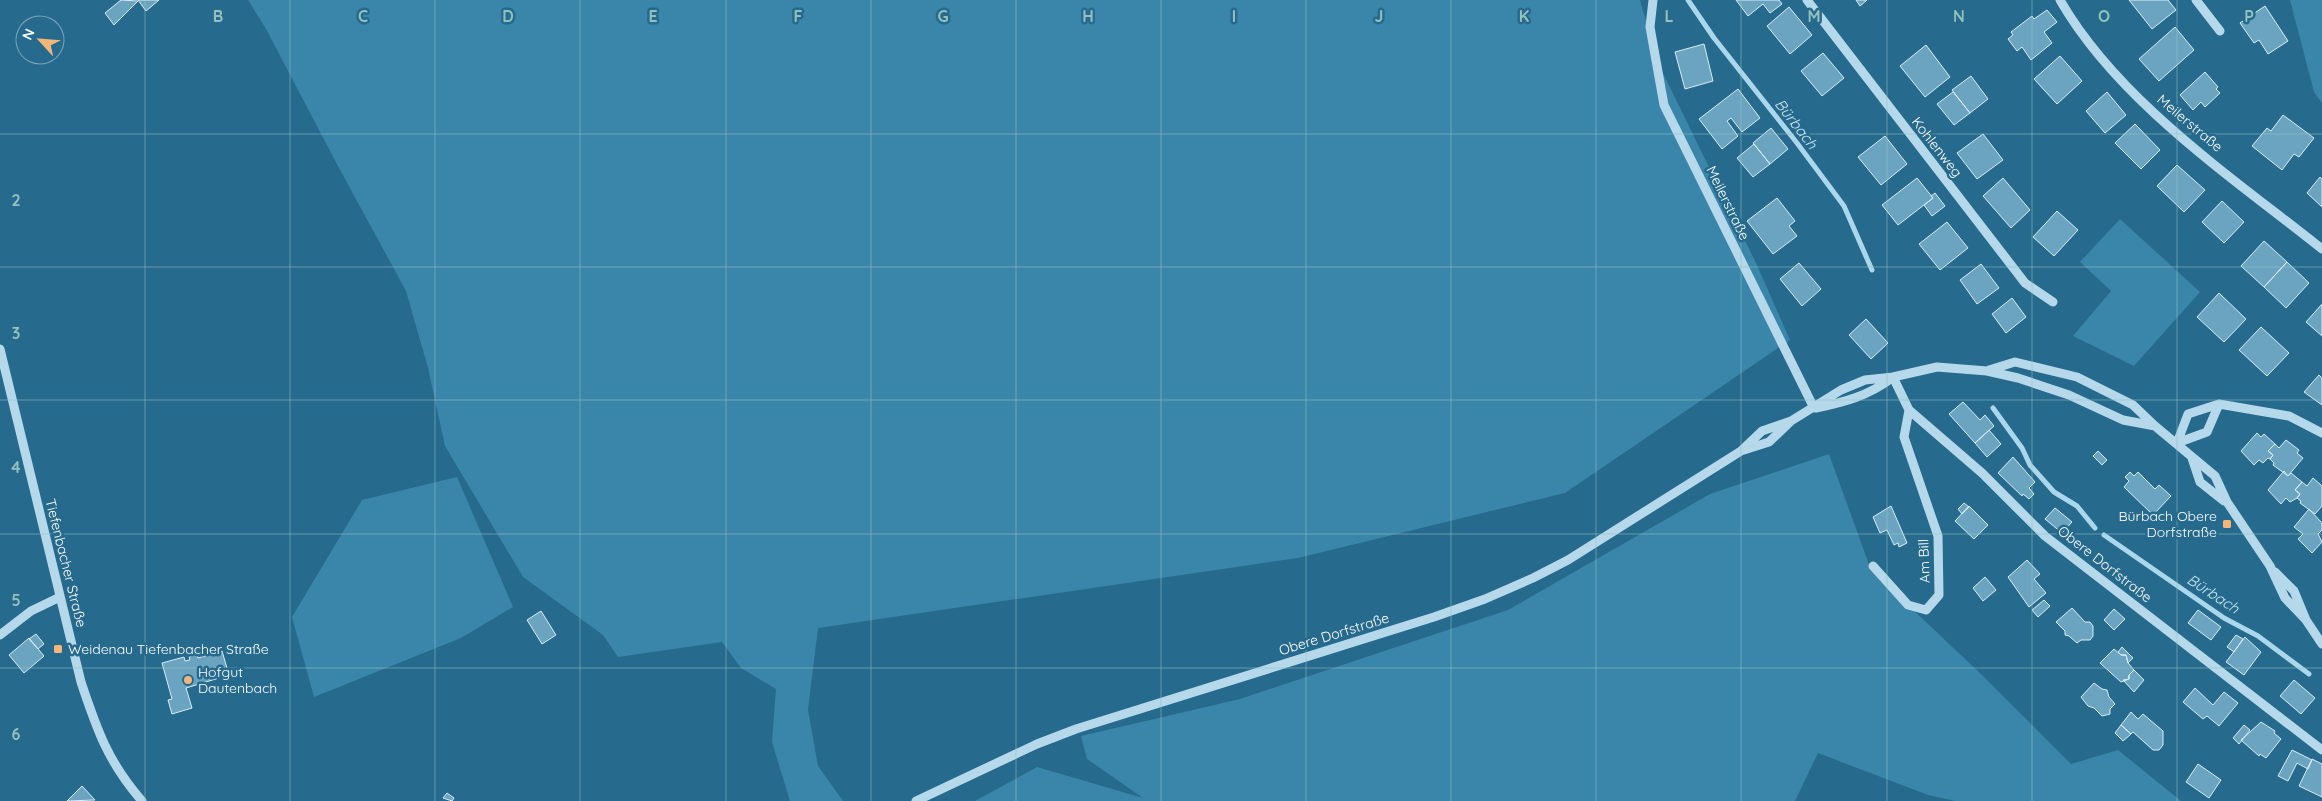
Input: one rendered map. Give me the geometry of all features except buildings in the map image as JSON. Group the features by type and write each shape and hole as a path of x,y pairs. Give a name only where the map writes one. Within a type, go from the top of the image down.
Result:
{"street":[{"name":"Meilerstraße","path":"1653,0 1650,27 1664,105 1814,408"},
{"name":"Kohlenweg","path":"1807,0 2025,283 2053,302"},
{"name":"Meilerstraße","path":"2060,0 2092,46 2123,84 2186,140 2322,249"},
{"path":"2196,0 2220,31"},
{"name":"Tiefenbacher Straße","path":"0,349 81,682 98,736 116,766 139,797"},
{"name":"Obere Dorfstraße","path":"1987,371 2015,362 2076,377 2133,405 2215,476 2227,502 2270,566 2294,591 2306,620 2322,644"},
{"name":"Obere Dorfstraße","path":"916,801 1036,744 1076,729 1434,617 1493,596 1534,578 1568,560 1741,451 1769,442 1791,421 1814,408 1826,398 1866,380 1893,377 1937,367 1987,371 2069,395 2123,420 2155,426"},
{"name":"Obere Dorfstraße","path":"1814,408 1850,401 1876,389 1893,377"},
{"name":"Obere Dorfstraße","path":"1893,377 1909,410 1982,473 2046,536 2322,750"},
{"path":"2177,443 2207,432 2219,404"},
{"path":"2177,443 2188,414 2219,404 2289,416 2322,432"},
{"name":"Am Bill","path":"1873,566 1908,605 1926,610 1938,595 1938,536 1904,437 1909,410"},
{"name":"Obere Dorfstraße","path":"2192,458 2200,482 2227,502"},
{"path":"0,635 31,611 60,597"},
{"path":"128,801 139,797"}],"shaded area":[{"path":"248,0 1640,0 1658,63 1756,263 1790,340 1565,493 1298,558 818,628 808,710 818,766 843,801 790,801 772,742 776,689 741,668 722,642 618,657 603,635 523,577 445,446 428,368 406,291 266,29"},
{"path":"2290,0 2322,0 2322,103 2314,92"},
{"path":"2120,219 2200,292 2134,366 2073,336 2111,291 2080,262"},
{"path":"1829,454 1871,570 1983,676 2071,764 2118,750 2181,801 1955,801 1928,795 1818,753 1795,801 975,801 1037,767 1143,798 1087,759 1081,736 1240,699 1508,610 1710,494"},
{"path":"457,477 513,607 461,638 314,697 292,617 362,500"}],"waterway":[{"name":"Bürbach","path":"1688,0 1714,38 1844,206 1872,270"},
{"name":"Bürbach","path":"1993,408 2022,448 2030,465 2054,492 2077,506 2095,528"},
{"name":"Bürbach","path":"2104,535 2224,618 2258,636 2309,674"}],"place":[{"name":"Bürbach Obere Dorfstraße","path":"2227,524"},
{"name":"Weidenau Tiefenbacher Straße","path":"58,649"},
{"name":"Hofgut Dautenbach","path":"188,680"}]}
